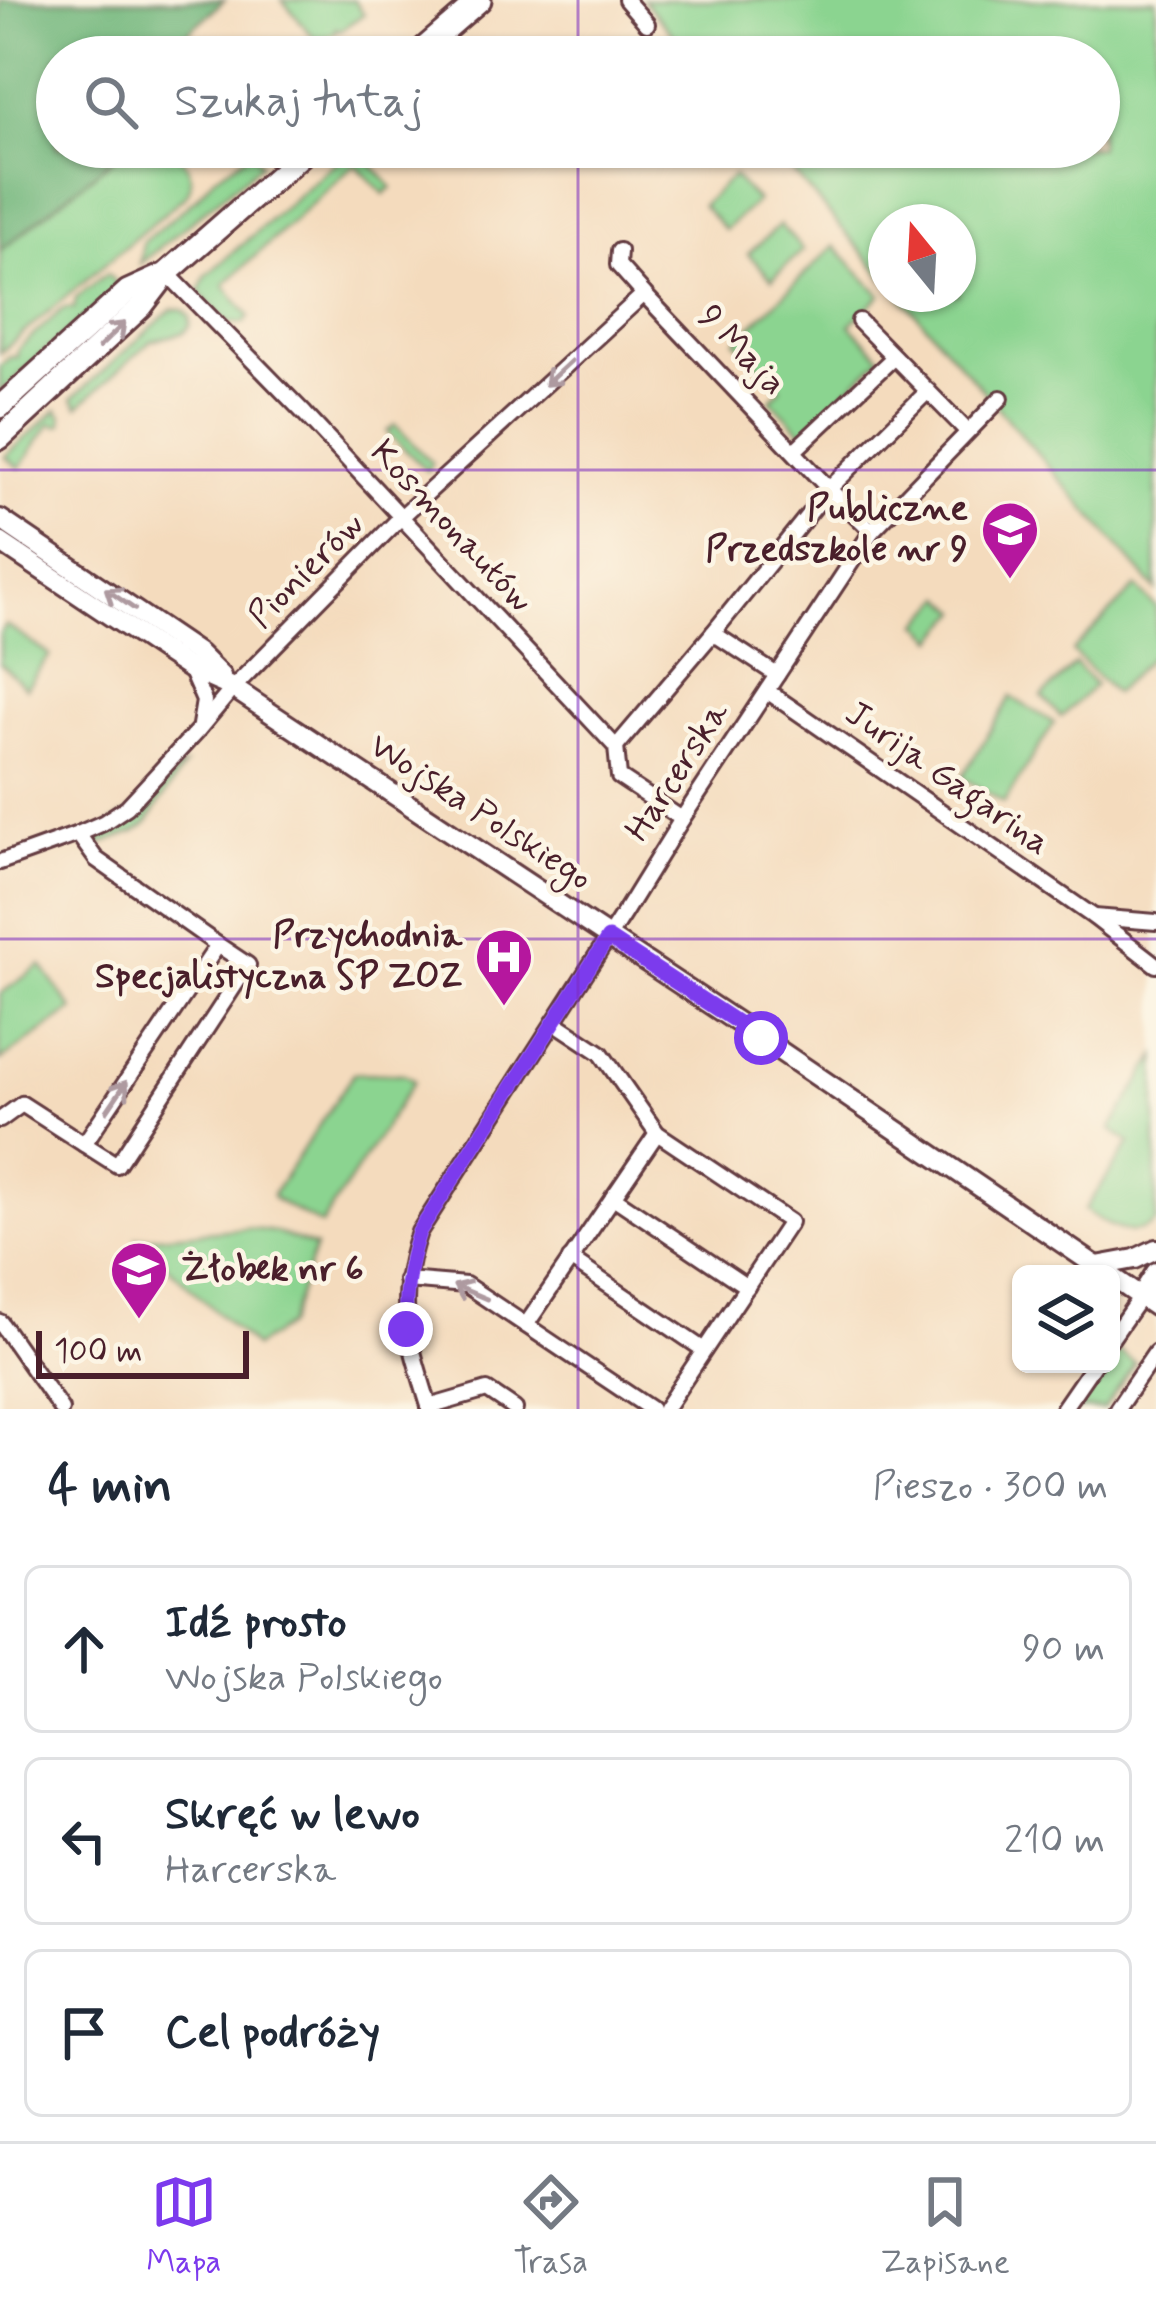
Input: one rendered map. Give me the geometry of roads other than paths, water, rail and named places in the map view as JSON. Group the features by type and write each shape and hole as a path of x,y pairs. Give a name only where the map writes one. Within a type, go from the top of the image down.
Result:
{"main road":[{"path":"439,36 480,0"},
{"path":"0,438 142,306 167,273 287,168"},
{"path":"0,407 128,291 167,273"}],"street":[{"path":"626,0 647,24"},
{"name":"9 Maja","path":"619,250 618,265 644,294 872,531"},
{"name":"Kosmonautów","path":"167,273 616,747 620,778 682,818"},
{"name":"Pionierów","path":"0,862 78,834 127,807 233,688 400,518 644,294"},
{"path":"860,321 967,431"},
{"path":"794,451 894,357"},
{"path":"616,747 829,489 928,392"},
{"name":"Harcerska","path":"429,1408 406,1329 408,1264 419,1232 682,818 872,531 1001,398"},
{"name":"Wojska Polskiego","path":"0,519 199,654 233,688"},
{"name":"Wojska Polskiego","path":"0,542 190,669 233,688 1095,1265"},
{"path":"713,633 777,675"},
{"path":"190,669 204,700 198,730"},
{"name":"Jurija Gagarina","path":"767,691 1156,965"},
{"path":"0,1120 22,1104 117,1165 248,965 96,859 78,834"},
{"path":"1094,917 1156,922"},
{"path":"84,1144 218,944"},
{"path":"554,1022 601,1053 657,1133 790,1222 665,1409"},
{"path":"526,1324 657,1133"},
{"path":"613,1197 747,1286"},
{"path":"1120,1265 1156,1249"},
{"path":"570,1259 704,1350"},
{"path":"1120,1330 1148,1301 1156,1272"},
{"path":"406,1280 466,1285 651,1409"},
{"name":"Wojska Polskiego","path":"1120,1282 1148,1301"},
{"path":"0,1322 61,1409"},
{"path":"1117,1409 1156,1352"},
{"path":"1063,1409 1088,1373"},
{"path":"429,1408 487,1390 515,1409"}],"place":[{"name":"Publiczne Przedszkole nr 9","path":"1010,581"},
{"name":"Przychodnia Specjalistyczna SP ZOZ","path":"504,1008"},
{"name":"Żłobek nr 6","path":"139,1321"}]}
